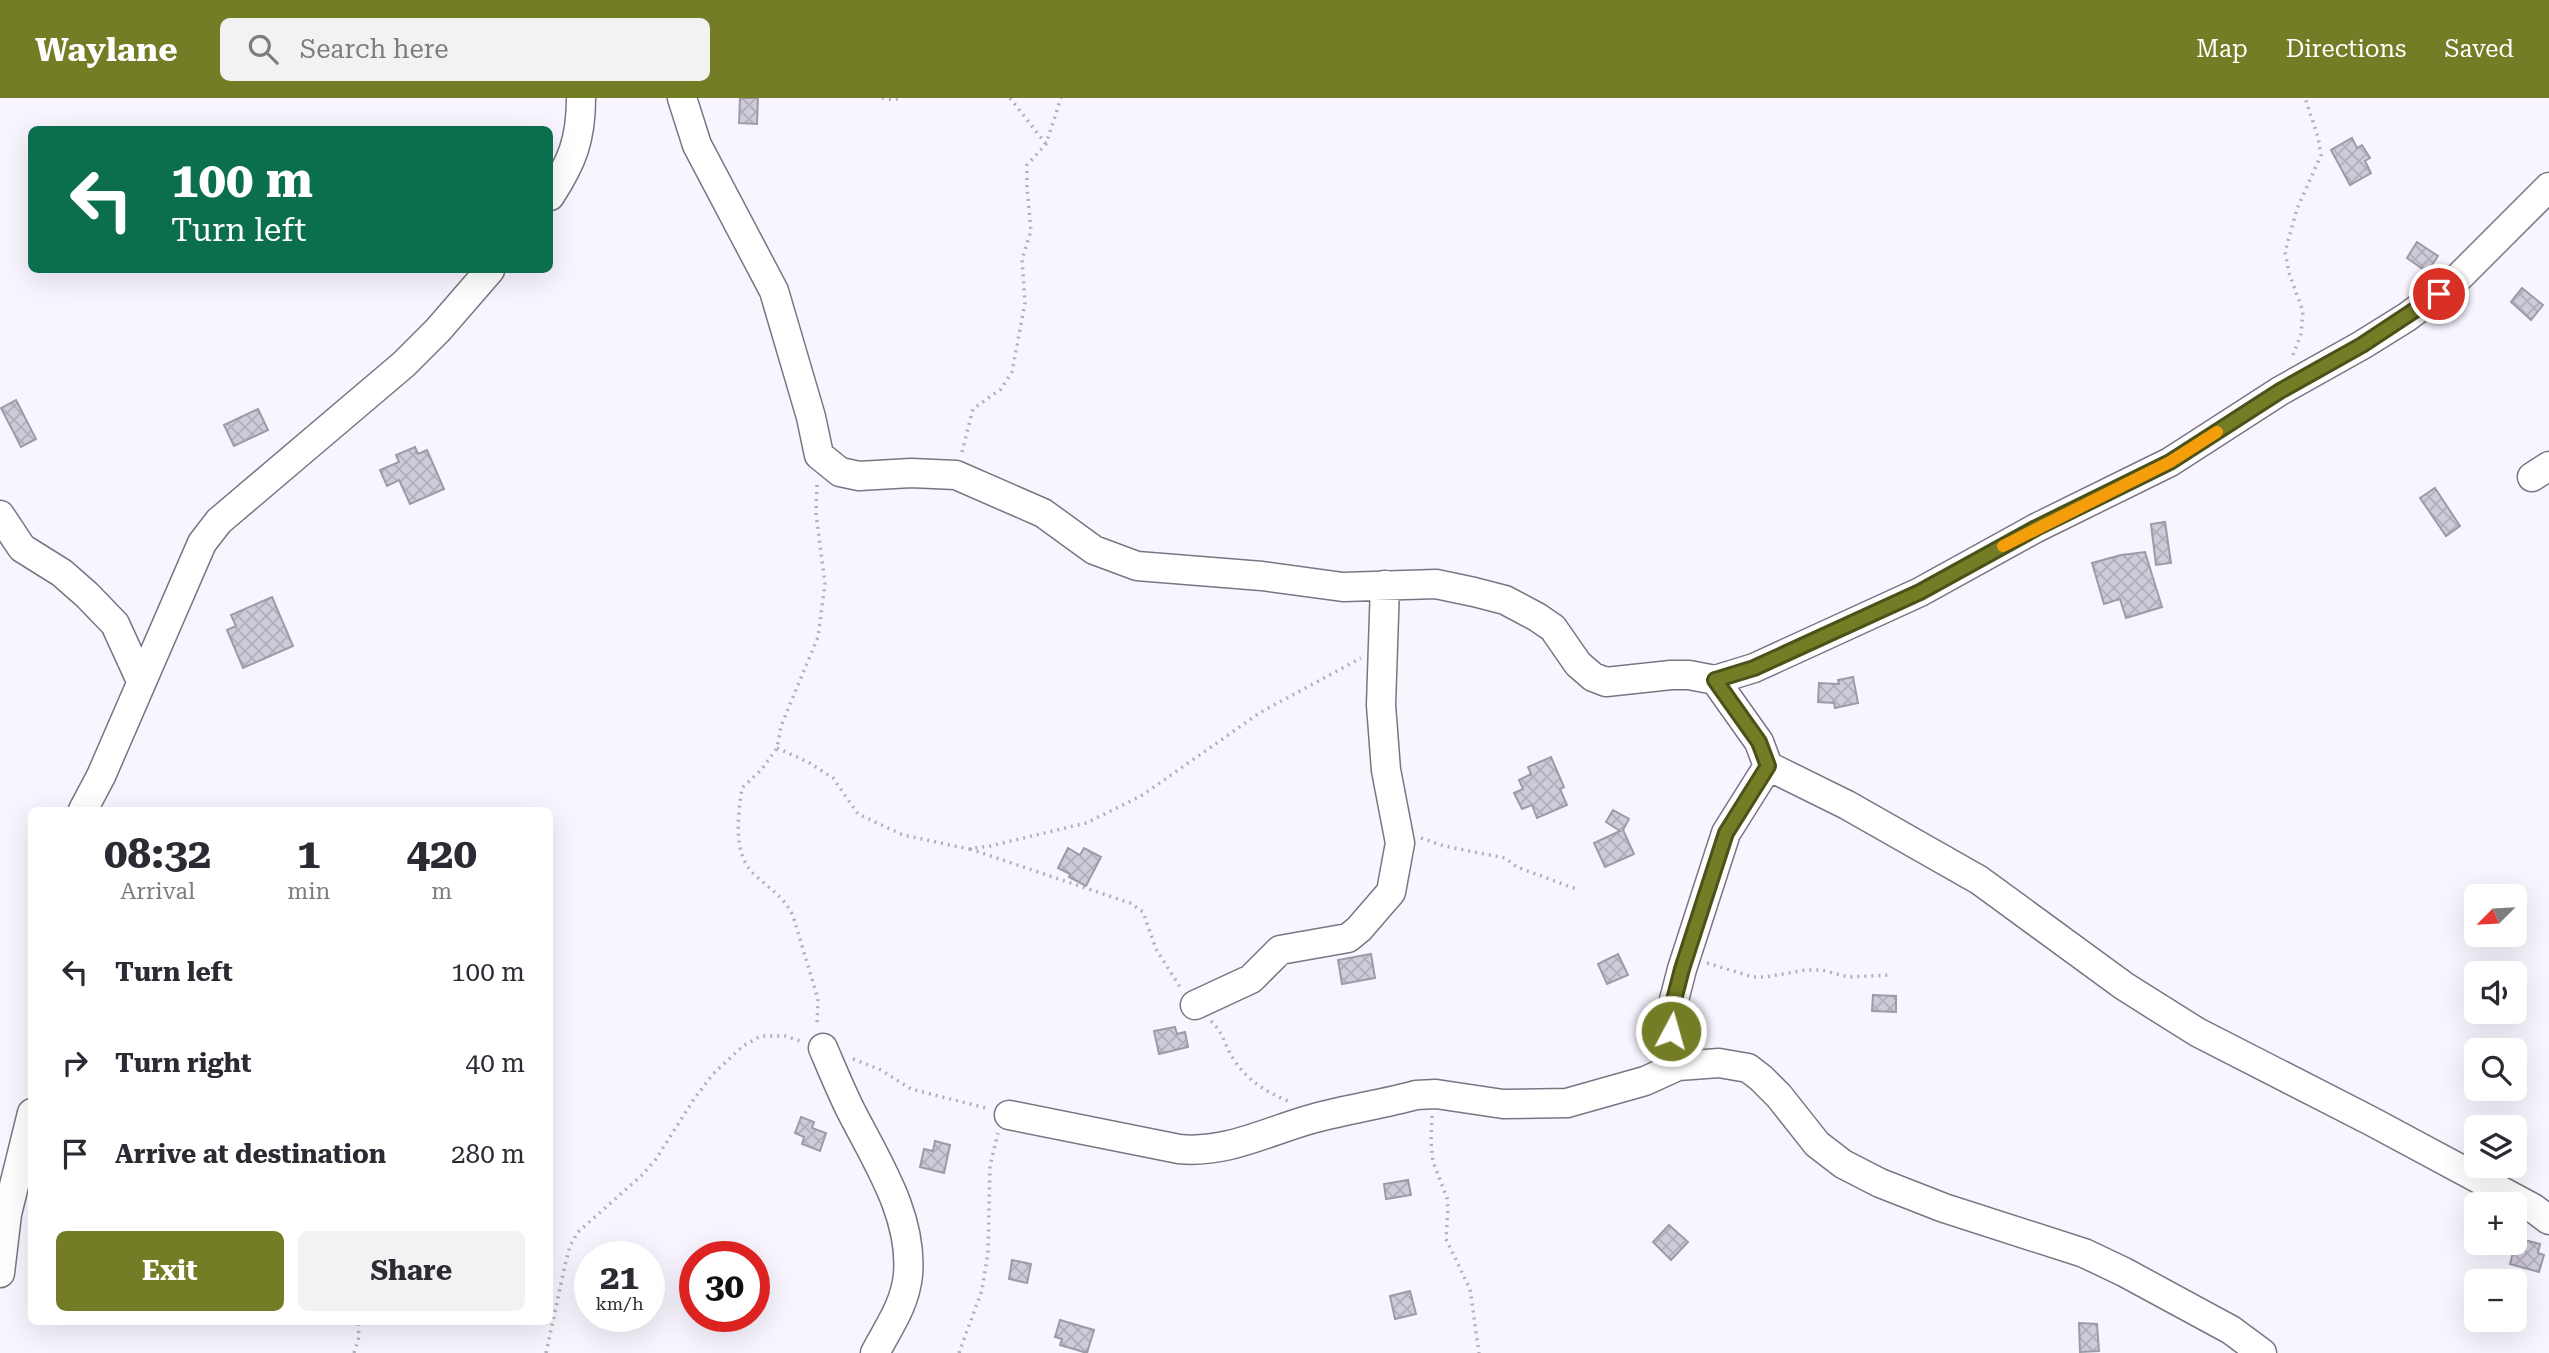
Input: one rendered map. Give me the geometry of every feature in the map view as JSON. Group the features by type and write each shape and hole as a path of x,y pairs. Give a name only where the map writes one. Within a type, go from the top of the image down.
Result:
{"street":[{"path":"553,191 575,151 581,117 581,98"},
{"path":"682,98 697,145 774,291 811,417 819,455 840,472 859,476 911,473 956,475 1043,513 1094,550 1137,566 1262,576 1343,587 1436,584 1505,600 1553,628 1578,664 1592,677 1606,682 1671,675 1715,680 1754,668 1920,592 2036,528 2170,462 2280,391 2362,345 2455,282 2549,187"},
{"path":"85,807 101,776 202,543 219,521 404,364 487,273"},
{"path":"0,515 22,548 62,573 88,595 114,624 141,681"},
{"path":"1195,1005 1251,979 1280,950 1348,938 1391,892 1400,843 1386,770 1381,705 1385,585"},
{"path":"1715,680 1759,742 1768,766 1847,804 1979,880 2124,986 2197,1032 2371,1121 2533,1208 2549,1220"},
{"path":"1678,1066 1671,1031 1674,1000 1686,958 1726,833 1768,766"},
{"path":"818,1047 901,1215 908,1246 908,1277 903,1297 896,1317 875,1353"},
{"path":"1009,1115 1198,1151 1238,1144 1283,1127 1416,1095 1436,1094 1503,1104 1567,1103 1645,1081 1678,1066 1719,1063 1748,1069 1761,1078 1817,1144 1843,1164 1880,1183 1944,1208 2084,1253 2231,1330 2262,1353"},
{"path":"0,1273 7,1214 28,1129"}],"path":[{"path":"882,98 901,98"},
{"path":"1010,98 1046,144"},
{"path":"956,475 973,409 1001,389 1012,372 1025,303 1022,259 1031,230 1027,165 1046,144 1061,98"},
{"path":"2293,357 2301,334 2303,311 2289,273 2285,252 2297,209 2321,155 2305,98"},
{"path":"818,1047 818,999 793,916 788,905 745,866 740,849 741,788 762,769 777,748 782,726 818,637 825,584 816,513 819,455"},
{"path":"968,849 1039,836 1086,823 1130,802 1261,712 1383,646"},
{"path":"777,748 808,762 833,778 858,814 903,835 968,849 1136,907 1143,912 1156,949 1195,1005 1223,1034 1233,1060 1257,1086 1298,1104"},
{"path":"1397,827 1444,846 1504,858 1517,867 1580,890"},
{"path":"1686,958 1753,977 1806,970 1848,977 1890,975"},
{"path":"553,1314 570,1246 578,1232 641,1176 656,1159 713,1074 743,1046 761,1036 785,1036 881,1070 911,1089 1009,1115 999,1130 990,1167 988,1253 982,1290 959,1353"},
{"path":"1436,1094 1431,1122 1433,1161 1447,1199 1446,1238 1469,1289 1479,1353"},
{"path":"354,1353 359,1337 358,1325"},
{"path":"546,1353 550,1325"}],"building":[{"path":"740,98 758,98 757,124 739,123"},
{"path":"2352,138 2357,148 2362,145 2370,158 2365,161 2371,173 2350,185 2331,150"},
{"path":"2417,242 2438,256 2427,272 2407,258"},
{"path":"2522,288 2543,305 2531,320 2511,302"},
{"path":"16,400 36,439 21,447 1,408"},
{"path":"258,409 268,430 234,446 224,425"},
{"path":"415,447 418,454 427,450 444,489 410,504 399,480 387,486 380,470 399,462 396,455"},
{"path":"2435,488 2460,526 2446,536 2420,498"},
{"path":"2165,522 2171,563 2156,565 2151,524"},
{"path":"2145,552 2162,607 2126,618 2120,599 2104,604 2092,563"},
{"path":"272,597 293,646 243,668 227,630 236,626 231,615"},
{"path":"1853,677 1858,703 1835,708 1834,703 1818,702 1819,683 1839,684 1838,680"},
{"path":"1551,757 1564,787 1560,789 1567,805 1537,818 1532,805 1522,809 1514,793 1523,789 1519,780 1531,774 1528,767"},
{"path":"1613,810 1629,819 1623,830 1634,854 1605,867 1594,843 1620,831 1606,822"},
{"path":"1068,848 1080,855 1084,848 1101,857 1086,886 1058,868"},
{"path":"1371,954 1375,978 1342,984 1338,960"},
{"path":"1618,954 1628,975 1607,984 1598,964"},
{"path":"1873,995 1896,996 1896,1012 1872,1011"},
{"path":"1175,1027 1177,1034 1185,1032 1188,1047 1159,1054 1154,1031"},
{"path":"801,1117 814,1122 812,1128 826,1133 820,1151 802,1144 804,1137 795,1133"},
{"path":"935,1141 950,1145 944,1173 920,1167 924,1149 933,1151"},
{"path":"1408,1180 1411,1195 1386,1199 1384,1184"},
{"path":"1669,1225 1688,1242 1671,1260 1653,1242"},
{"path":"2527,1241 2540,1244 2538,1253 2544,1255 2539,1272 2510,1264 2512,1255 2527,1255"},
{"path":"1012,1260 1031,1264 1027,1283 1009,1279"},
{"path":"1410,1291 1416,1314 1395,1319 1390,1296"},
{"path":"1060,1320 1094,1330 1087,1353 1060,1345 1062,1339 1055,1337"},
{"path":"2079,1323 2097,1324 2099,1351 2080,1352"}],"slow traffic":[{"path":"2003,546 2170,462 2217,432"}],"route":[{"path":"1671,1031 1674,1000 1682,969 1726,833 1768,766 1759,742 1715,680 1754,668 1920,592 2036,528 2170,462 2280,391 2407,317 2439,294"}]}
